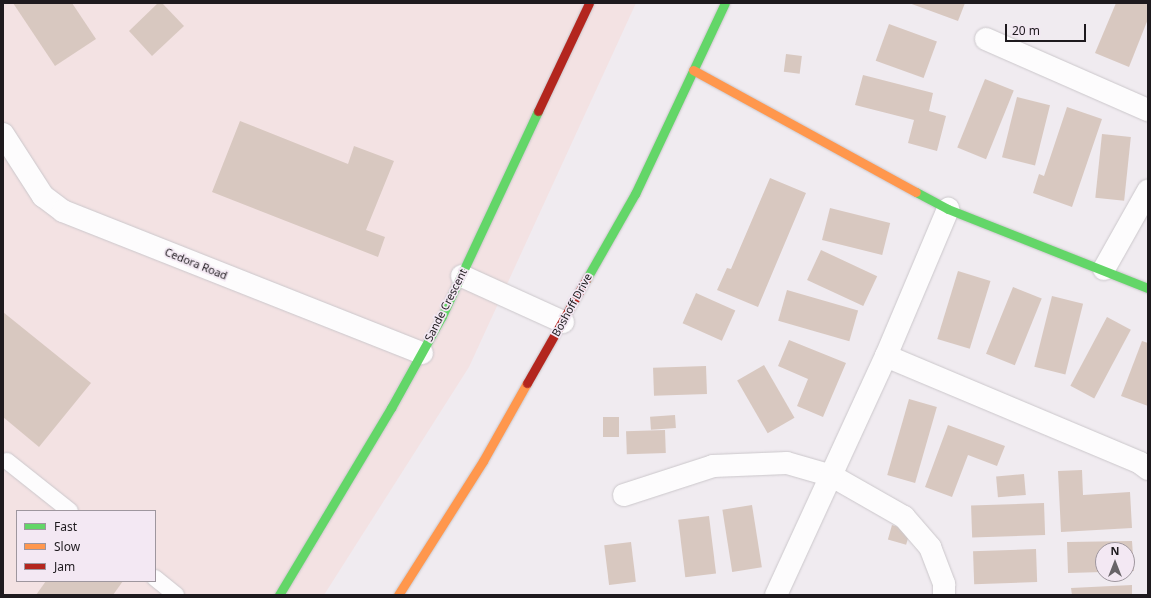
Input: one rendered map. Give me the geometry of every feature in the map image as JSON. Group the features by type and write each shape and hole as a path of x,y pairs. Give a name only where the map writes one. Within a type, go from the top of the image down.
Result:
{"street":[{"name":"Sande Crescent","path":"279,595 391,408 422,353 462,276 590,3"},
{"name":"Boshoff Drive","path":"398,595 483,462 635,194 725,3"},
{"path":"986,39 1148,110"},
{"path":"693,70 948,209 1104,269 1148,288"},
{"name":"Cedora Road","path":"3,134 43,196 63,211 422,353"},
{"path":"1104,269 1148,191"},
{"path":"776,595 886,356 948,209"},
{"path":"462,276 563,322"},
{"path":"886,356 1140,463 1148,470"},
{"path":"624,495 713,466 787,463 832,476 904,517 930,547 944,584 944,595"}],"lane":[{"path":"7,461 69,510"},
{"path":"156,579 176,595"}],"shaded area":[{"path":"3,3 636,3 469,367 324,595 3,595"}],"building":[{"path":"13,3 72,3 96,39 55,66"},
{"path":"158,3 162,3 184,26 152,56 129,31"},
{"path":"909,3 965,3 958,21"},
{"path":"1116,3 1148,3 1148,19 1129,67 1095,53"},
{"path":"889,24 937,41 924,78 876,61"},
{"path":"786,54 802,56 800,74 784,72"},
{"path":"863,75 933,93 929,111 946,116 937,151 908,143 914,120 855,105"},
{"path":"985,79 1014,91 986,159 957,148"},
{"path":"1017,97 1050,105 1035,165 1002,157"},
{"path":"1067,107 1102,119 1072,207 1033,193 1039,174 1044,176"},
{"path":"240,121 348,164 354,146 394,161 366,230 385,237 378,257 212,192"},
{"path":"1102,134 1131,137 1124,201 1095,198"},
{"path":"770,178 806,193 758,307 717,290 727,268 731,269"},
{"path":"830,208 890,223 882,255 822,240"},
{"path":"821,250 877,276 863,306 807,280"},
{"path":"958,271 991,281 970,349 937,339"},
{"path":"1013,287 1042,299 1015,365 986,354"},
{"path":"787,290 858,310 849,341 778,321"},
{"path":"696,293 735,310 722,341 683,323"},
{"path":"1052,296 1083,304 1065,375 1034,367"},
{"path":"3,312 91,383 39,447 3,417"},
{"path":"1107,317 1131,330 1094,399 1070,386"},
{"path":"789,340 846,363 823,417 797,406 808,379 778,366"},
{"path":"1142,341 1148,343 1148,406 1121,396"},
{"path":"764,365 794,418 768,433 737,381"},
{"path":"706,366 707,394 654,396 653,368"},
{"path":"909,399 937,407 915,483 887,475"},
{"path":"675,415 676,428 651,430 650,417"},
{"path":"603,417 619,417 619,437 603,437"},
{"path":"948,425 1005,446 997,466 968,455 952,497 925,487"},
{"path":"665,430 666,453 627,454 626,431"},
{"path":"1082,470 1083,495 1130,492 1132,528 1061,532 1058,471"},
{"path":"1024,474 1026,495 998,497 996,476"},
{"path":"1044,503 1045,535 972,538 971,506"},
{"path":"752,505 762,567 732,572 722,510"},
{"path":"709,516 716,574 685,577 678,520"},
{"path":"892,525 910,530 906,545 888,539"},
{"path":"1132,541 1132,542 1095,542 1095,572 1068,573 1067,542"},
{"path":"631,542 636,582 609,585 604,545"},
{"path":"1036,549 1037,582 974,584 973,551"},
{"path":"45,582 122,582 113,595 36,595"},
{"path":"1132,585 1132,595 1072,595 1071,588"}],"traffic: fast":[{"path":"587,278 635,194 725,3"},
{"path":"279,595 391,408 442,316 538,111"},
{"path":"916,192 948,209 1148,288"}],"traffic: slow":[{"path":"693,70 916,192"},
{"path":"398,595 483,461 527,383"}],"traffic: jam":[{"path":"538,111 589,3"},
{"path":"527,383 587,278"}]}
